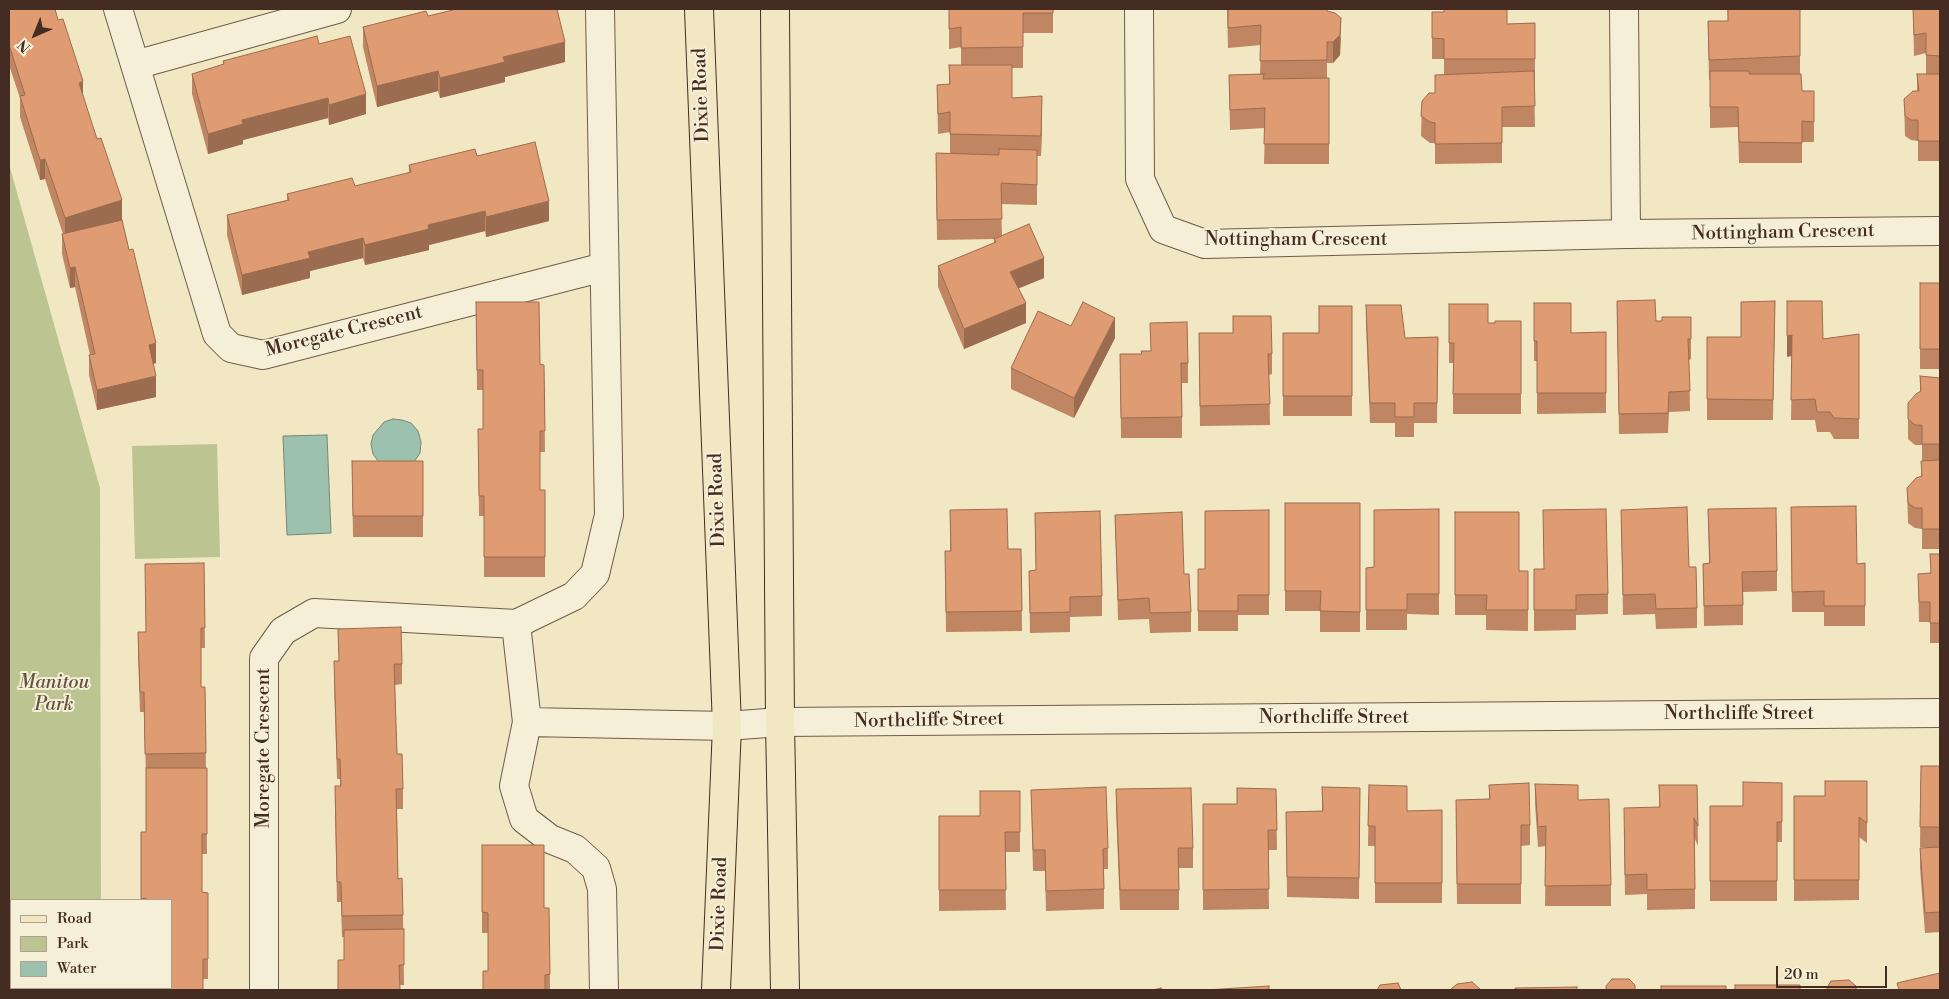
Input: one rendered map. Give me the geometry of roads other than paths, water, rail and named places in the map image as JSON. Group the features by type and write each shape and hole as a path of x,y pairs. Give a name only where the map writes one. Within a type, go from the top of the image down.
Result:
{"main road":[{"name":"Dixie Road","path":"699,9 727,726 716,990"},
{"path":"775,9 780,722 785,990"}],"street":[{"name":"Moregate Crescent","path":"118,9 217,334 231,348 262,355 604,267"},
{"path":"135,65 335,9"},
{"name":"Moregate Crescent","path":"264,990 264,658 283,631 314,613 516,624 574,596 594,574 597,566 609,515 600,9"},
{"name":"Nottingham Crescent","path":"1139,9 1140,179 1163,229 1205,244 1626,234 1940,231"},
{"path":"1624,9 1626,234"},
{"path":"516,624 527,722 514,786 524,819 550,839 575,850 596,868 602,889 604,990"},
{"name":"Northcliffe Street","path":"727,726 780,722 1940,713"},
{"path":"527,722 727,726"}],"water":[{"path":"393,419 411,423 418,431 421,442 420,453 414,462 386,466 378,461 373,454 371,444 373,435 384,422"},
{"path":"327,435 331,533 287,535 283,436"}],"park label":[{"name":"Manitou Park","path":"54,694"}]}
